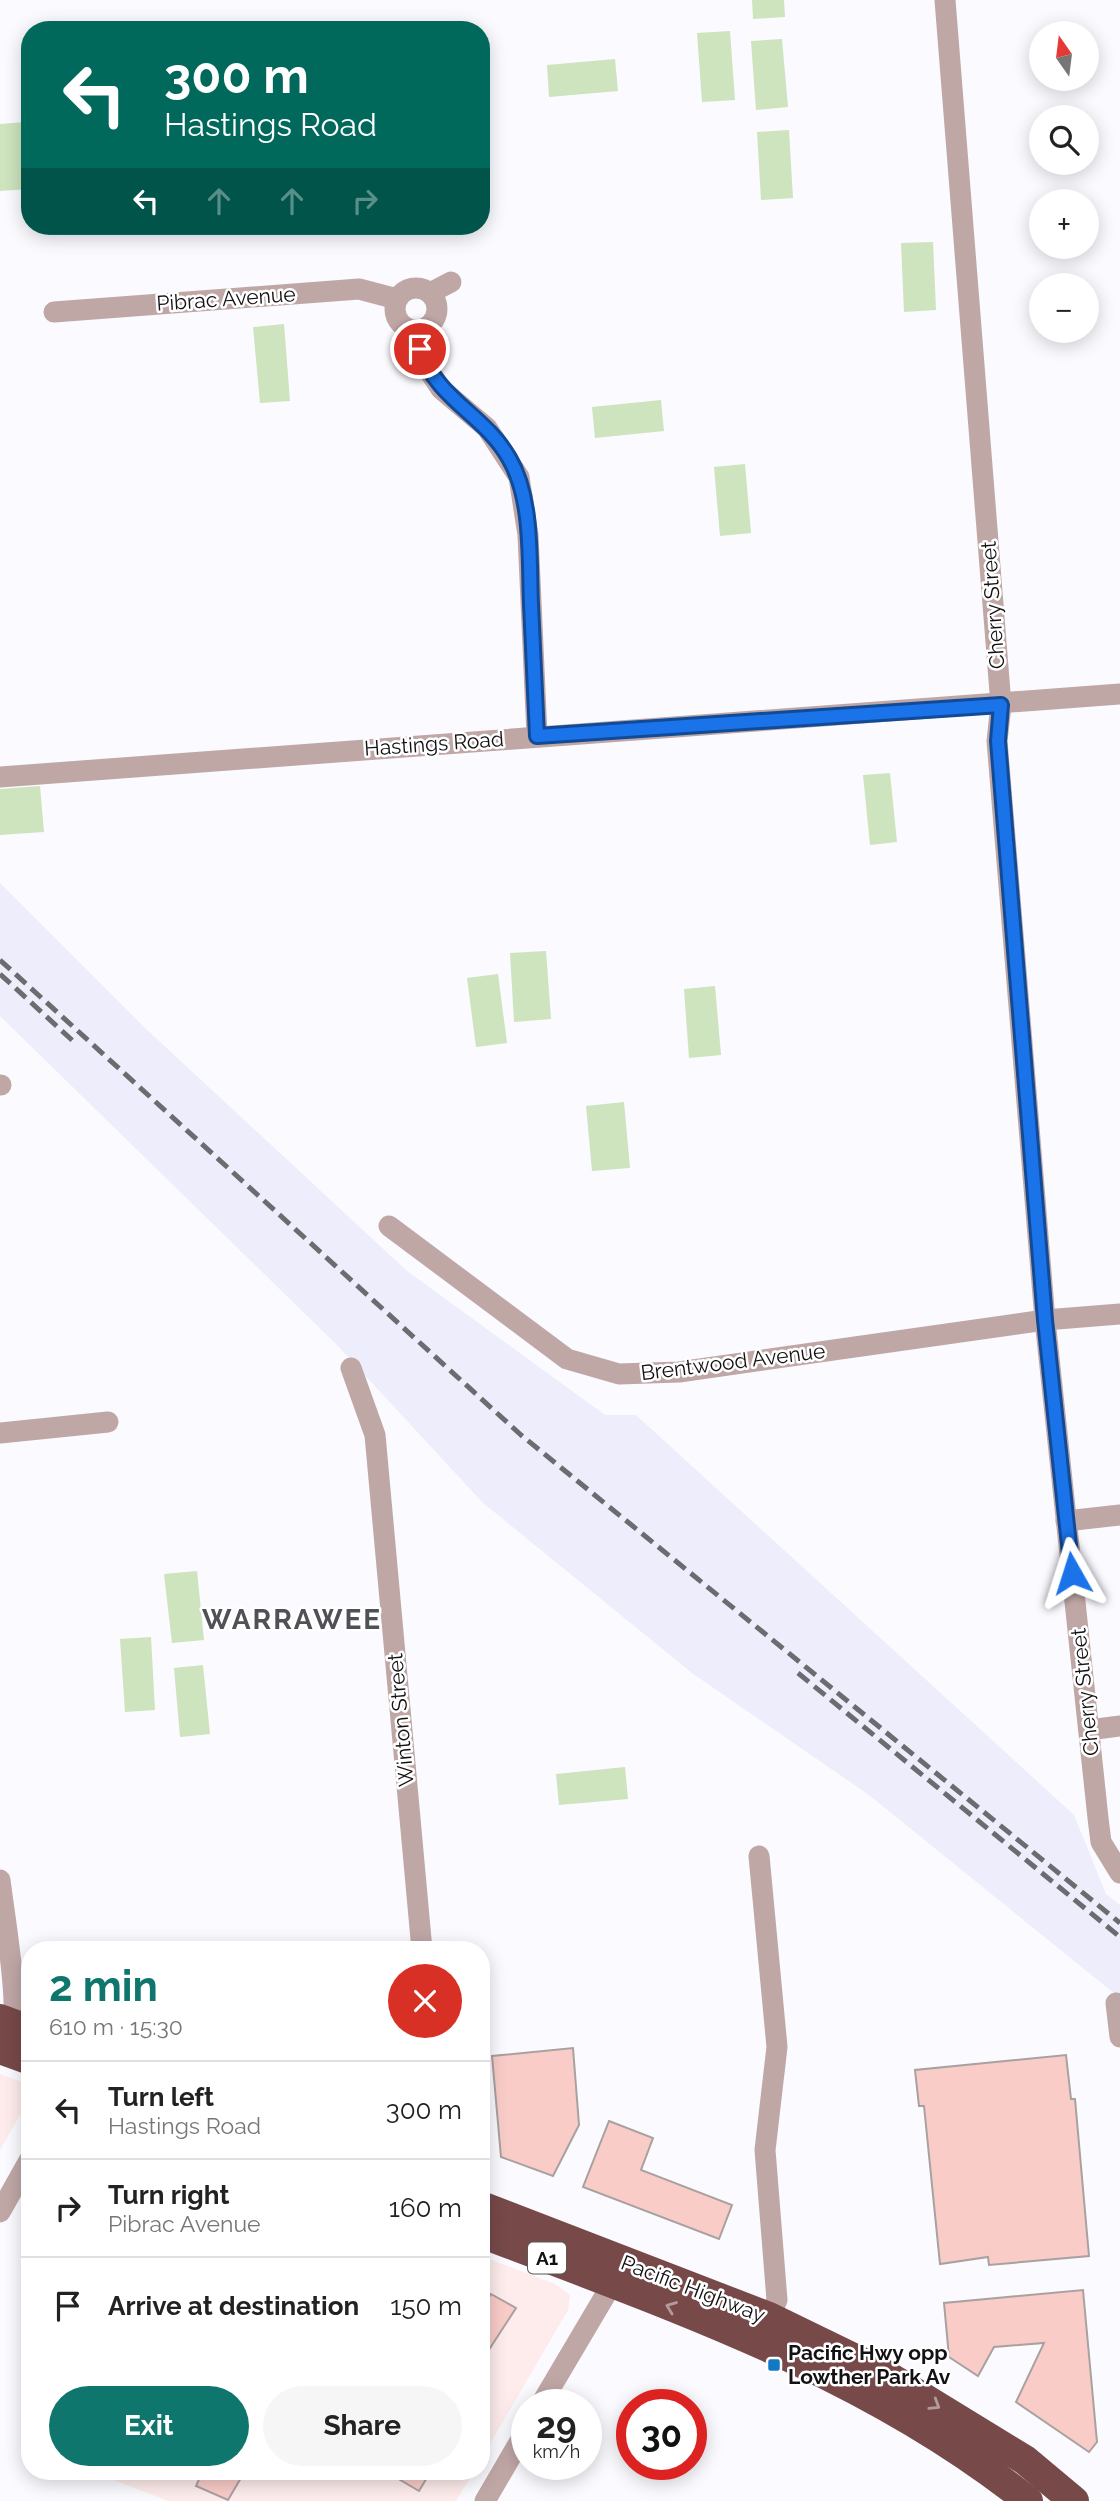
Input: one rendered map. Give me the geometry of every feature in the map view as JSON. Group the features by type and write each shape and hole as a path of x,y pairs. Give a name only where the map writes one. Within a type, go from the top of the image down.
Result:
{"highway":[{"name":"Pacific Highway","path":"490,2209 769,2317 890,2377 1025,2460 1074,2501"},
{"name":"Pacific Highway","path":"490,2237 731,2330 853,2386 913,2421 1013,2496"}],"street":[{"name":"Cherry Street","path":"945,0 1001,705 998,741 1045,1320 1101,1842 1120,1873"},
{"path":"430,293 451,282"},
{"path":"414,330 430,324 436,314 436,303 430,293 415,287 404,291 397,299 397,319 414,330 426,368 441,388 487,428 519,477 528,535 537,736"},
{"name":"Pibrac Avenue","path":"54,312 359,289 397,299"},
{"name":"Hastings Road","path":"0,777 537,736 1001,705 1120,694"},
{"name":"Brentwood Avenue","path":"389,1226 567,1359 619,1374 679,1372 1045,1320 1120,1314"},
{"name":"Winton Street","path":"351,1368 375,1435 421,1941"},
{"path":"0,1433 108,1422"},
{"path":"1066,1521 1120,1515"},
{"path":"1089,1730 1120,1726"},
{"path":"759,1856 778,2047 765,2150 777,2300 769,2317"},
{"path":"0,1880 13,2039"},
{"path":"1116,2003 1120,2037"},
{"path":"0,2212 21,2175"},
{"path":"550,2389 612,2284"},
{"path":"485,2501 511,2456"}],"shaded area":[{"path":"0,883 144,1027 407,1271 605,1415 636,1415 1074,1815 1106,1894 1120,1905 1120,1998 869,1795 692,1673 482,1502 337,1345 0,1016"},
{"path":"0,2074 21,2082 21,2113 0,2150"},
{"path":"490,2259 555,2284 570,2295 568,2310 522,2389 511,2389 511,2408 490,2444"},
{"path":"114,2480 469,2480 456,2501 168,2501"}],"green space":[{"path":"752,0 784,0 785,17 753,19"},
{"path":"730,31 735,100 702,102 697,33"},
{"path":"782,39 788,107 756,110 751,41"},
{"path":"615,59 618,91 549,97 547,65"},
{"path":"21,122 21,190 0,191 0,124"},
{"path":"789,130 793,198 761,200 757,132"},
{"path":"933,242 936,310 904,312 901,243"},
{"path":"284,324 290,401 260,403 253,327"},
{"path":"661,400 664,431 595,438 592,407"},
{"path":"745,464 751,533 720,536 714,467"},
{"path":"890,773 897,842 870,845 863,775"},
{"path":"40,786 44,832 0,835 0,789"},
{"path":"546,951 551,1019 514,1022 510,953"},
{"path":"498,974 507,1043 476,1047 467,978"},
{"path":"715,986 721,1055 689,1058 684,989"},
{"path":"624,1102 630,1168 592,1171 586,1106"},
{"path":"197,1571 204,1640 172,1643 164,1574"},
{"path":"151,1637 155,1710 125,1712 120,1639"},
{"path":"203,1665 210,1734 180,1737 174,1668"},
{"path":"625,1767 628,1799 559,1805 556,1774"}],"building":[{"path":"573,2048 579,2125 553,2176 501,2157 492,2056"},
{"path":"1066,2055 1071,2099 1075,2099 1089,2256 989,2265 988,2257 940,2264 924,2106 919,2106 915,2070"},
{"path":"609,2121 653,2138 641,2170 732,2205 719,2239 583,2187"},
{"path":"1083,2290 1097,2442 1089,2452 1016,2402 1044,2343 994,2347 978,2376 949,2357 944,2303"},
{"path":"490,2296 516,2308 490,2348"},
{"path":"199,2480 240,2480 228,2500 196,2486"},
{"path":"400,2480 426,2480 419,2491"}],"railway":[{"path":"0,960 521,1435 1120,1923"},
{"path":"0,974 73,1041"},
{"path":"798,1673 1120,1937"}],"place":[{"name":"Pacific Hwy opp Lowther Park Av","path":"774,2365"}],"district":[{"name":"WARRAWEE","path":"292,1619"}],"route":[{"path":"420,349 426,368 441,388 487,428 509,456 519,477 528,535 537,736 1001,705 998,741 1045,1320 1072,1573"}]}
